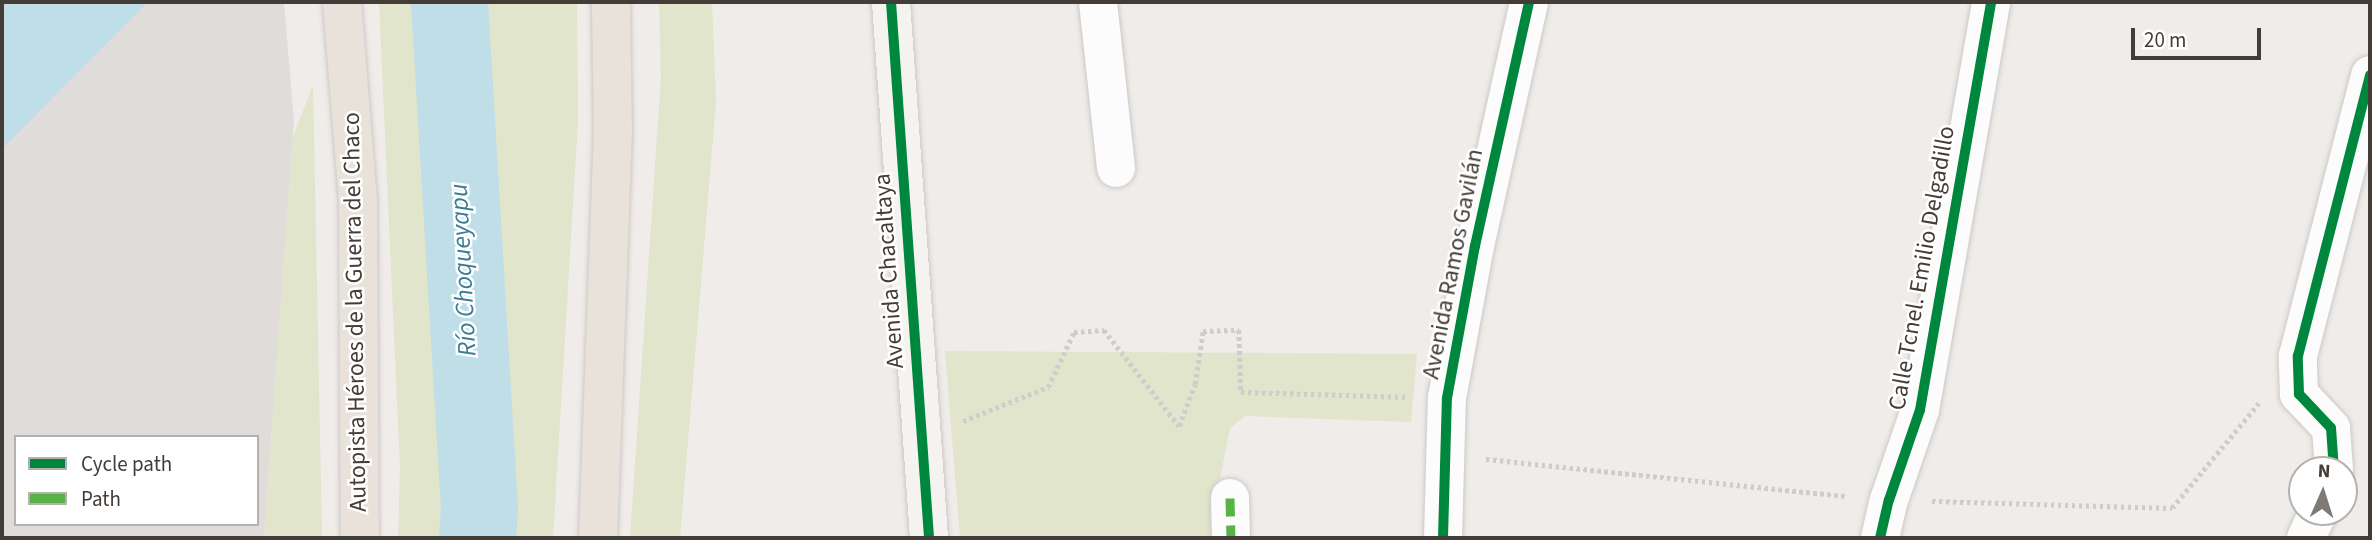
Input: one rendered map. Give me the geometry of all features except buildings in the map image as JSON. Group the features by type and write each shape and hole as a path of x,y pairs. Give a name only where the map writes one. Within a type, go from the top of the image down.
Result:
{"highway":[{"name":"Autopista Héroes de la Guerra del Chaco","path":"342,2 358,201 360,538"},
{"path":"597,538 612,134 611,2"}],"street":[{"name":"Avenida Chacaltaya","path":"891,2 929,538"},
{"path":"1098,2 1116,167"},
{"name":"Avenida Ramos Gavilán","path":"1443,538 1447,398 1475,246 1529,2"},
{"name":"Calle Tcnel. Emilio Delgadillo","path":"1880,538 1889,500 1920,410 1991,2"},
{"path":"2333,456 2331,428 2299,394 2298,356 2370,75"},
{"path":"1230,498 1231,538"}],"path":[{"path":"922,433 973,418 1048,387 1074,332 1104,330 1179,426 1195,384 1203,331 1239,330 1241,392 1447,398"}],"shaded area":[{"path":"2,2 284,2 294,122 264,538 2,538"}],"green space":[{"path":"379,2 417,2 448,502 446,538 398,538 400,467"},
{"path":"476,2 577,2 578,120 553,538 505,538 506,503"},
{"path":"659,2 712,2 716,101 680,538 630,538 661,77"},
{"path":"313,85 322,538 264,538 293,137"},
{"path":"945,351 1417,354 1411,422 1245,416 1230,428 1216,498 1217,538 960,538"}],"water":[{"path":"2,2 148,2 2,149"}],"waterway":[{"name":"Río Choqueyapu","path":"449,2 479,508 477,538"}],"marked path":[{"path":"1230,498 1231,538"}],"cycle path":[{"path":"891,2 929,538"},
{"path":"1443,538 1447,398 1475,246 1529,2"},
{"path":"1880,538 1889,500 1920,410 1991,2"},
{"path":"2333,456 2331,428 2299,394 2298,356 2370,75"}]}
